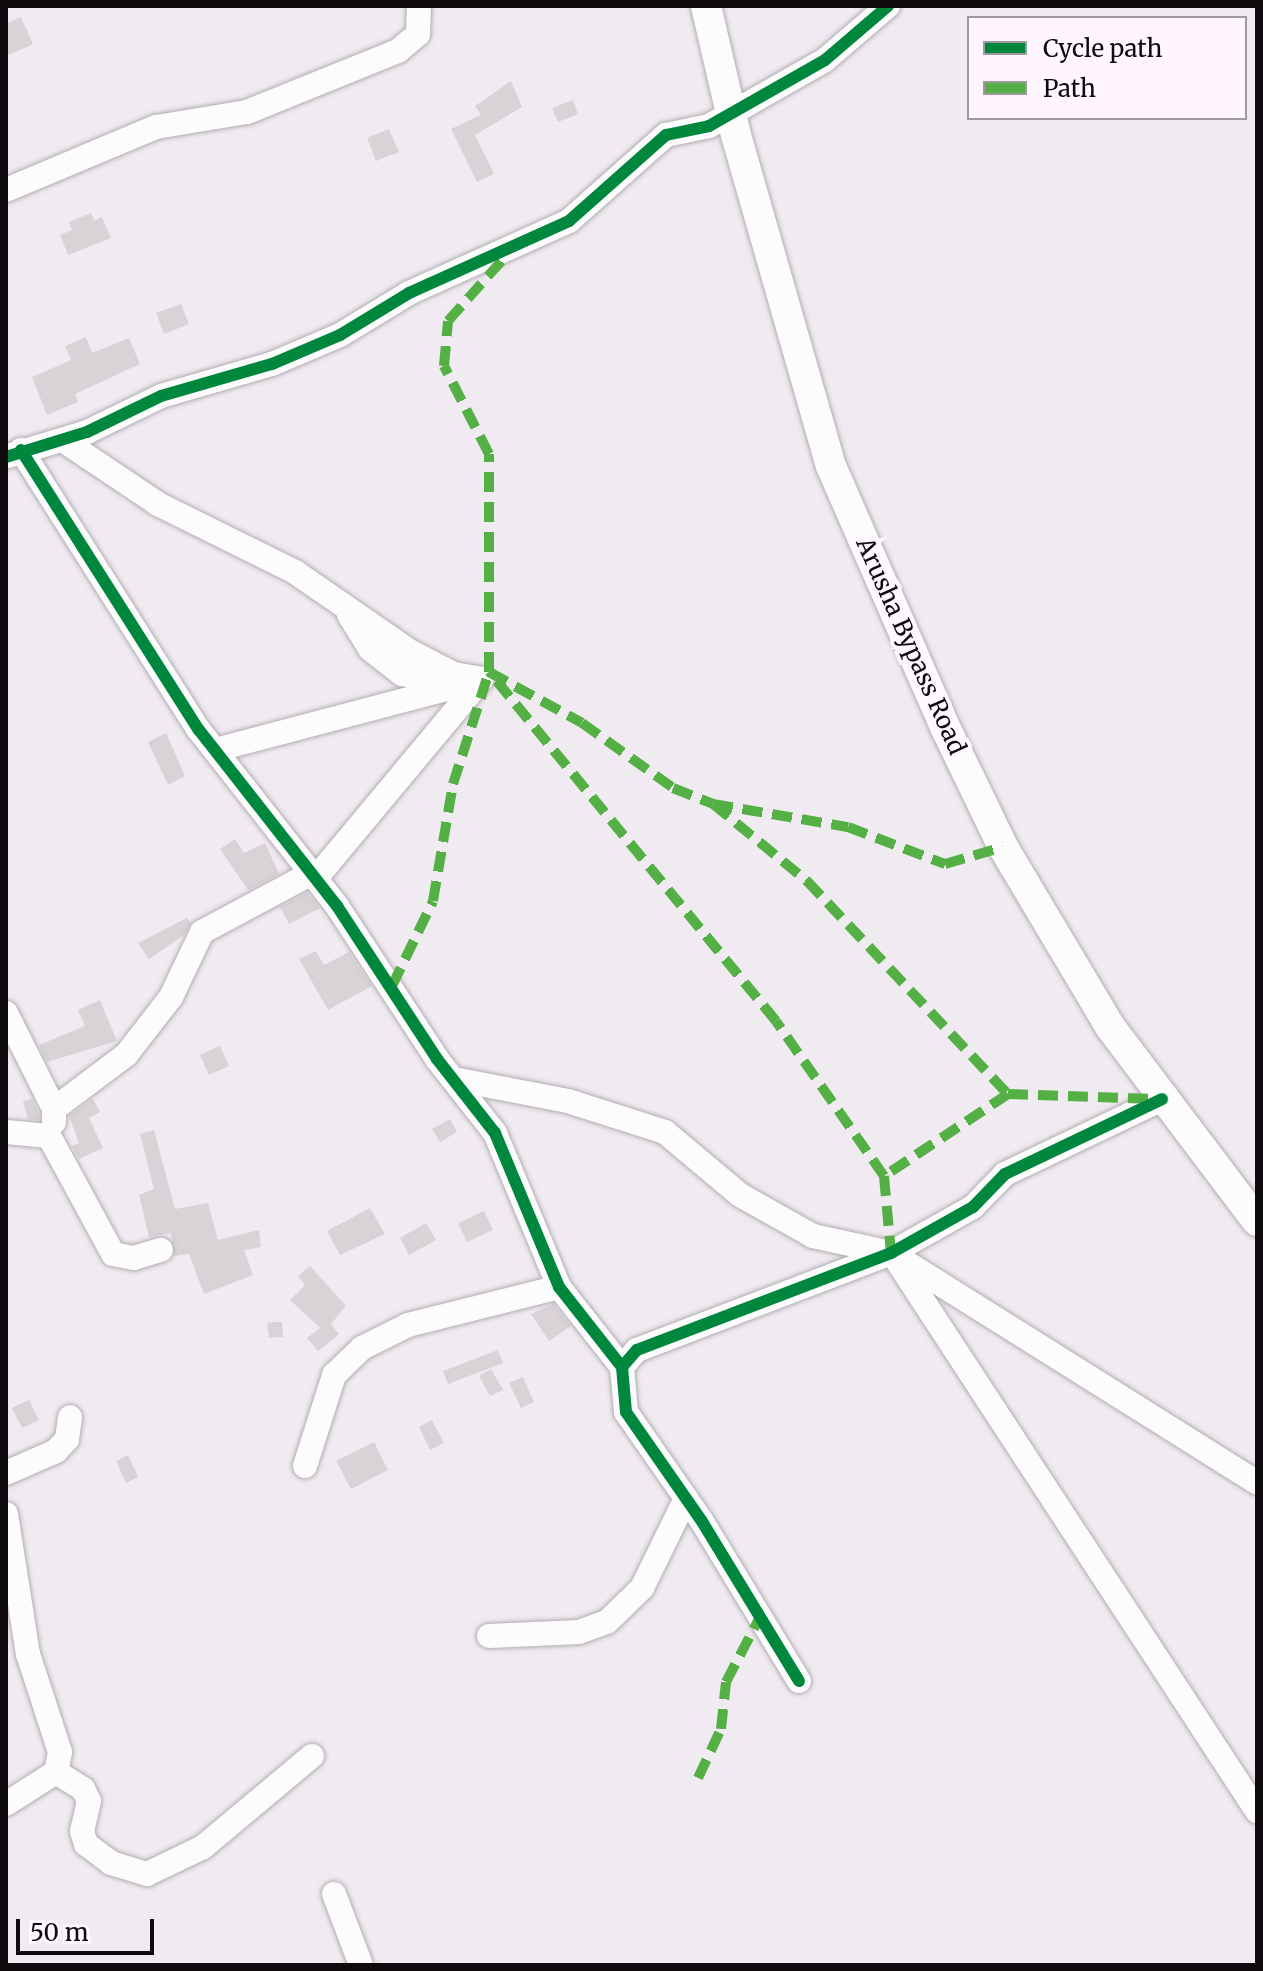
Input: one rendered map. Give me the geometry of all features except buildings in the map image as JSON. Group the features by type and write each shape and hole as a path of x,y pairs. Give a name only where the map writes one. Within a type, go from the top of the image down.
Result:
{"main road":[{"name":"Arusha Bypass Road","path":"706,6 731,114 831,466 899,620 1003,847 1111,1028 1257,1221"}],"street":[{"path":"6,190 156,127 247,112 398,51 418,34 419,6"},
{"path":"799,1681 686,1498 626,1412 622,1367 559,1287 507,1156 459,1080 437,1059 314,876 215,750 14,453 64,441 161,396 272,364 340,335 409,293 569,221 666,135 709,126 825,60 888,6"},
{"path":"64,441 158,504 295,572 411,652 454,674 482,679"},
{"path":"215,750 482,679"},
{"path":"54,1109 117,1063 153,1023 202,932 314,876 482,679"},
{"path":"6,1013 54,1109 49,1136 113,1254 134,1258 161,1250"},
{"path":"459,1080 568,1101 665,1132 740,1195 813,1236 891,1253 1257,1483"},
{"path":"622,1367 637,1350 891,1253 973,1207 1005,1174 1162,1099"},
{"path":"11,1135 49,1136"},
{"path":"891,1253 1257,1811"},
{"path":"305,1466 334,1375 362,1348 418,1322 559,1287"},
{"path":"6,1473 56,1451 67,1439 70,1417"},
{"path":"489,1636 579,1632 607,1622 642,1588 686,1498"},
{"path":"6,1514 28,1654 58,1740 56,1772"},
{"path":"56,1772 83,1789 89,1801 82,1831 86,1844 111,1863 147,1874 203,1847 312,1756"},
{"path":"6,1804 56,1772"},
{"path":"334,1894 361,1965"}],"marked path":[{"path":"392,986 433,901 453,784 489,672 489,454 444,366 448,321 506,256"},
{"path":"1008,1094 884,1176 776,1021 489,672 582,723 673,788 713,804 807,881 1008,1094 1154,1099"},
{"path":"713,804 848,827 945,864 1003,847"},
{"path":"884,1176 891,1253"},
{"path":"698,1778 721,1729 726,1682 760,1617"}],"cycle path":[{"path":"6,457 87,432 161,396 272,364 340,335 409,293 569,221 666,135 709,126 825,60 888,6"},
{"path":"21,450 199,730 337,906 437,1059 495,1133 559,1287 622,1367"},
{"path":"799,1681 701,1520 626,1412 622,1367 637,1350 891,1253 973,1207 1005,1174 1162,1099"}]}
